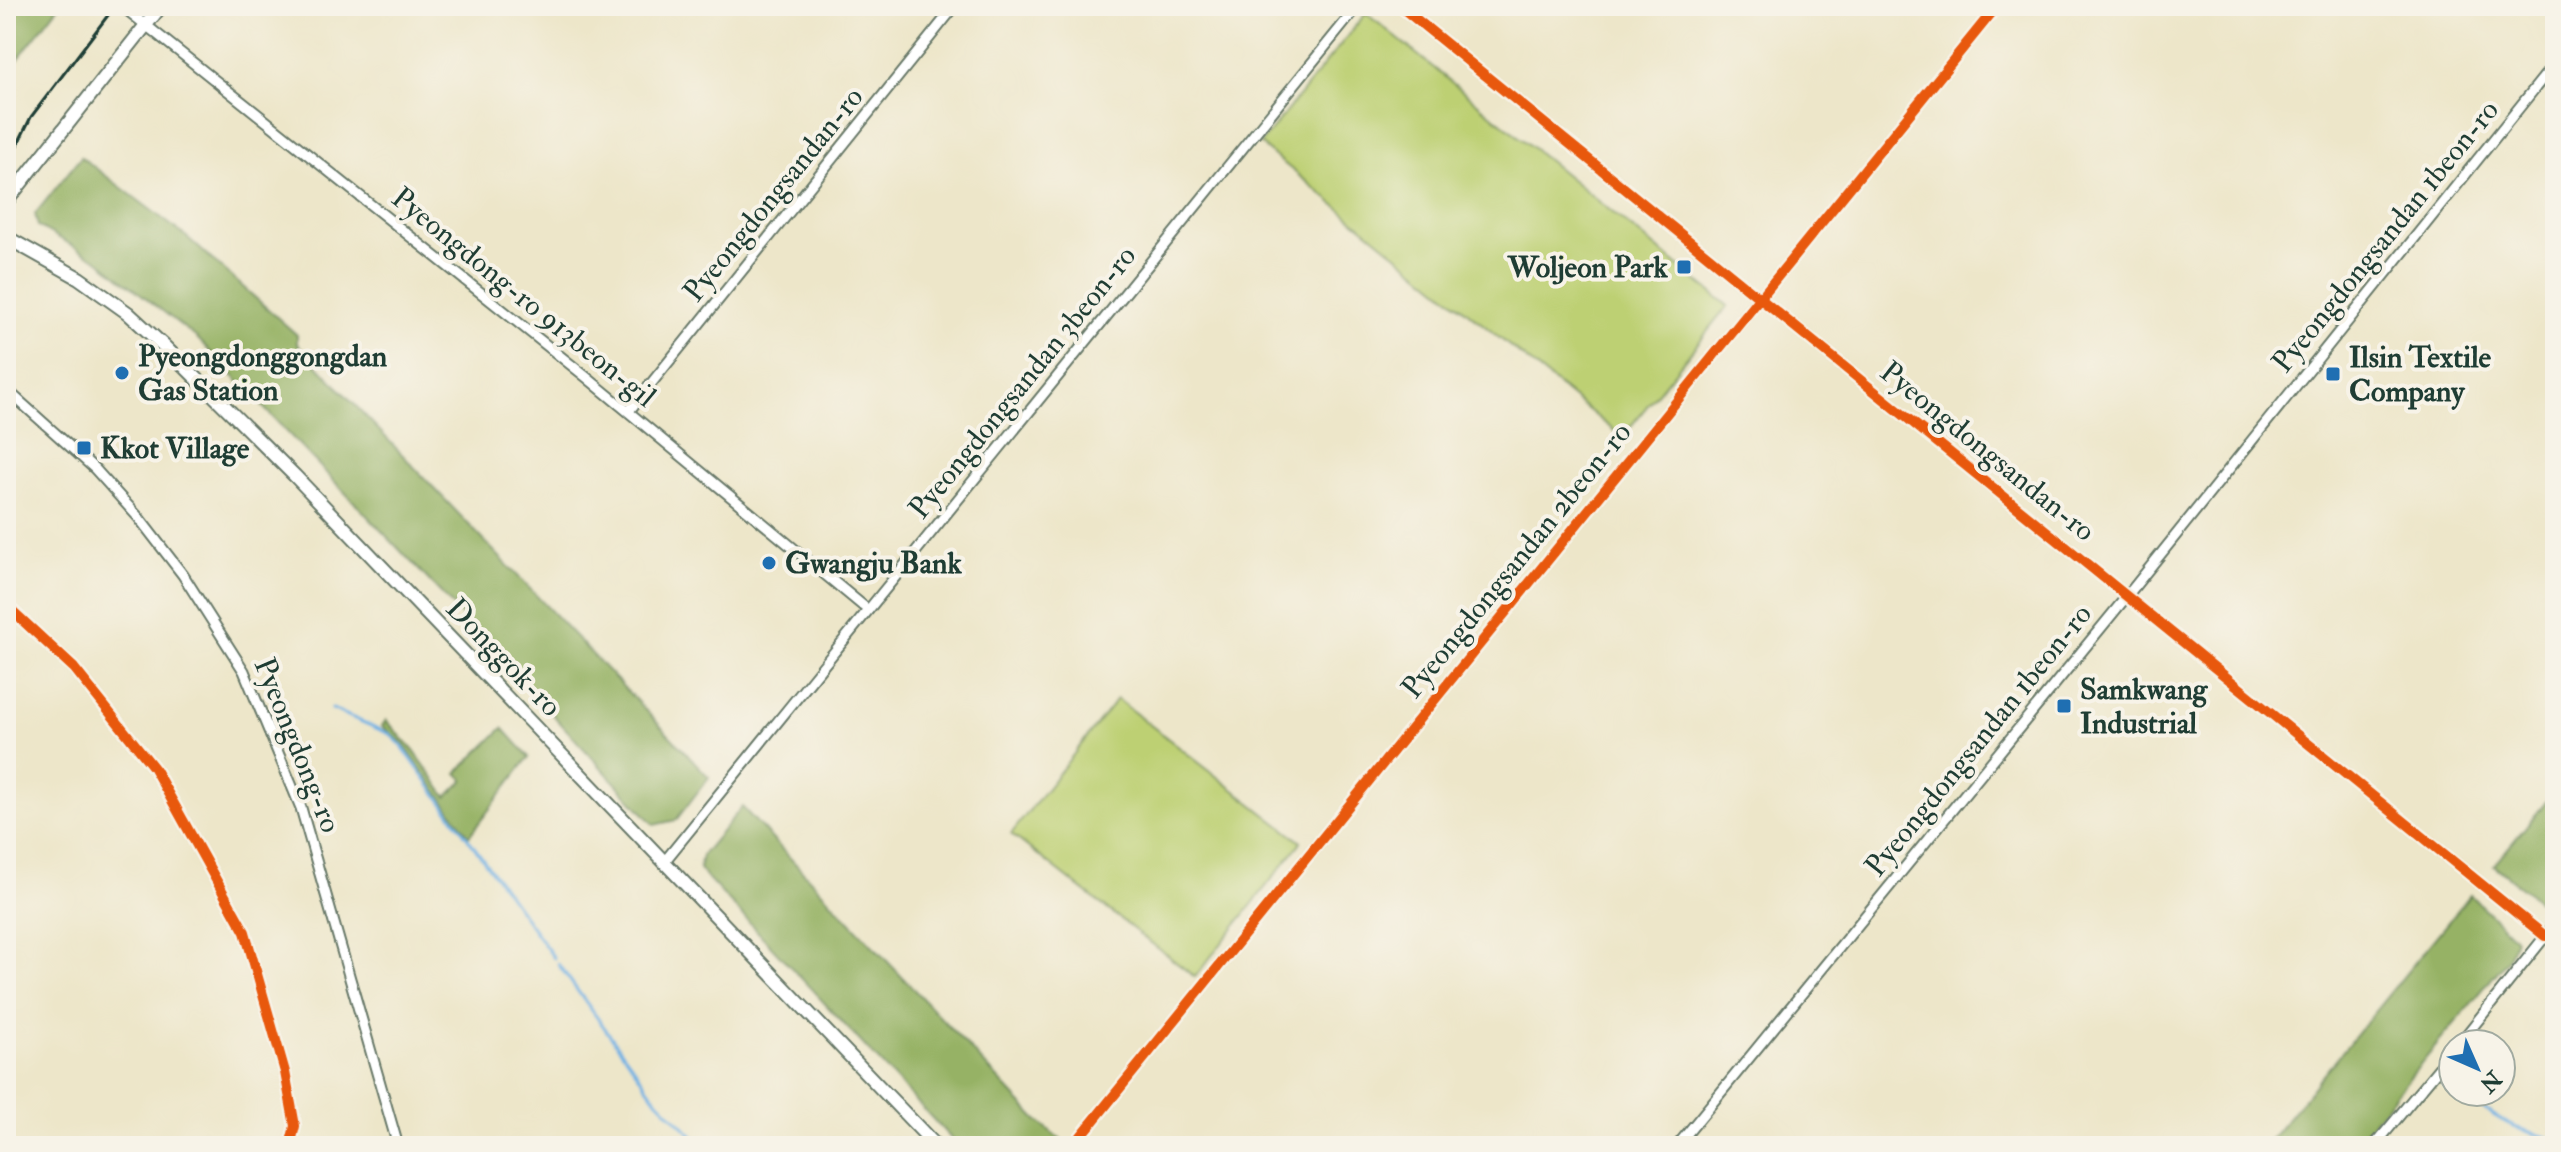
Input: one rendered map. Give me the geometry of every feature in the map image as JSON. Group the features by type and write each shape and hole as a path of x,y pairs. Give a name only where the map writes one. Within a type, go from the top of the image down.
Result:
{"main road":[{"path":"6,202 161,6"},
{"name":"Donggok-ro","path":"6,237 79,278 128,313 166,348 295,476 936,1146"}],"street":[{"name":"Pyeongdong-ro 913beon-gil","path":"122,6 629,411 868,610"},
{"name":"Pyeongdongsandan-ro","path":"629,411 955,6"},
{"name":"Pyeongdongsandan 3beon-ro","path":"664,862 1358,6"},
{"name":"Pyeongdongsandan-ro","path":"1400,6 2545,936"},
{"name":"Pyeongdongsandan 2beon-ro","path":"1073,1146 1997,6"},
{"name":"Pyeongdongsandan 1beon-ro","path":"1677,1146 2127,596 2555,63"},
{"name":"Pyeongdong-ro","path":"6,389 95,469 139,518 183,575 244,671 301,808 398,1146"},
{"path":"2472,1028 2555,924"},
{"path":"2374,1146 2437,1070"}],"green space":[{"path":"6,6 59,6 6,74"},
{"path":"1366,13 1728,306 1622,437 1260,144"},
{"path":"81,157 188,238 297,335 297,344 709,777 676,820 654,825 441,593 198,339 98,260 38,226 35,214"},
{"path":"1117,699 1301,842 1195,977 1011,834"},
{"path":"386,720 414,751 447,797 464,780 457,773 503,728 529,757 469,836 402,743 382,726"},
{"path":"2555,791 2555,899 2539,902 2494,865"},
{"path":"742,807 1036,1119 1061,1140 1055,1146 958,1146 699,869 702,855"},
{"path":"2470,895 2515,938 2508,959 2451,1028 2437,1028 2437,1045 2353,1146 2265,1146"}],"waterway":[{"path":"332,709 390,734 401,745 554,958"},
{"path":"558,964 658,1101 703,1146"},
{"path":"2481,1108 2514,1127 2555,1140"}],"railway":[{"path":"6,168 31,117 115,6"}],"cycle path":[{"path":"1400,6 2545,936"},
{"path":"1073,1146 1997,6"},
{"path":"6,605 74,668 154,768 245,932 285,1072 295,1126 290,1146"}],"place":[{"name":"Woljeon Park","path":"1684,267"},
{"name":"Pyeongdonggongdan Gas Station","path":"122,373"},
{"name":"Ilsin Textile Company","path":"2333,374"},
{"name":"Kkot Village","path":"84,448"},
{"name":"Gwangju Bank","path":"769,563"},
{"name":"Samkwang Industrial","path":"2064,706"}]}
